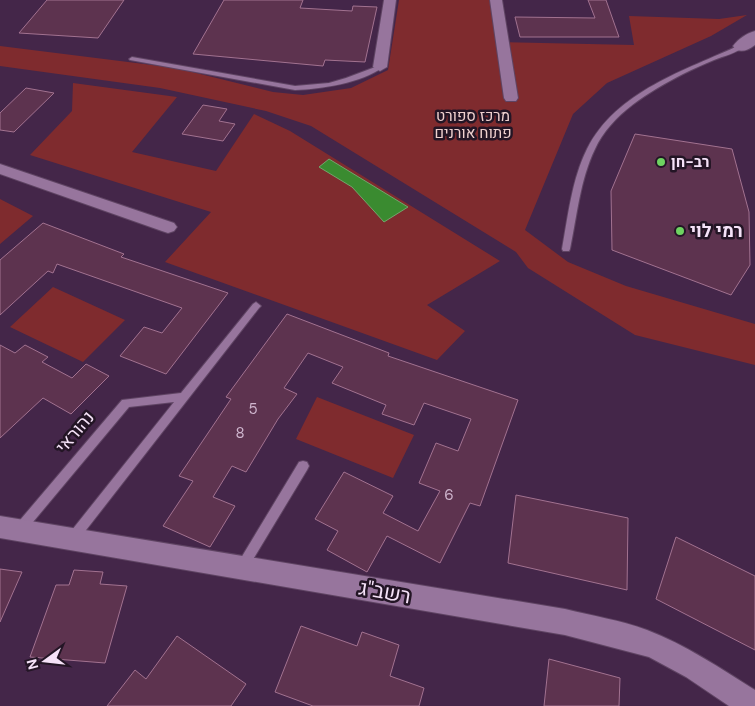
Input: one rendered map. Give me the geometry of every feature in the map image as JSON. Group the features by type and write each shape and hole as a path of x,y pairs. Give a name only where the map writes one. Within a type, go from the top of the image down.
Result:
{"street":[{"path":"380,67 390,0"},
{"path":"496,0 511,98"},
{"path":"0,169 168,227"},
{"name":"רשב\"ג","path":"9,529 566,622 625,636 658,648 701,671 754,706"}],"lane":[{"path":"566,249 585,162 603,130 614,118 652,90 692,67 752,46"},
{"path":"132,59 295,88 319,87 346,82 380,67"},
{"path":"72,539 256,306"},
{"name":"נהוראי","path":"9,529 126,403 184,397"},
{"path":"241,568 303,466"}],"green space":[{"name":"מרכז ספורט פתוח אורנים","path":"399,0 491,0 498,42 634,45 629,16 719,19 747,15 711,36 607,83 573,114 525,230 568,262 626,286 755,324 755,365 635,335 528,268 516,252 311,126 266,111 160,88 0,66 0,46 176,68 273,92 303,95 351,88 388,70"},
{"path":"73,83 177,97 132,152 216,171 254,114 290,131 500,261 427,305 465,331 437,360 165,262 211,212 30,155 72,111"},
{"path":"0,199 33,216 0,244"},
{"path":"53,287 125,320 83,362 10,327"},
{"path":"317,397 414,435 393,478 296,439"}],"shaded area":[{"path":"329,159 408,207 384,222 352,187 319,167"}],"building":[{"path":"47,0 124,0 98,38 19,33"},
{"path":"224,0 303,0 300,8 352,11 353,6 377,7 365,62 325,60 323,66 193,54"},
{"path":"588,0 606,0 619,37 520,37 515,17 595,18"},
{"path":"26,88 54,93 14,132 0,130 0,113"},
{"path":"203,105 227,109 219,121 235,124 223,141 182,134"},
{"name":"רמי לוי","path":"635,134 732,149 749,212 750,265 731,295 612,250 611,191"},
{"path":"43,223 124,254 121,257 228,293 166,374 120,356 144,327 162,333 182,308 57,264 53,273 48,271 0,315 0,260"},
{"path":"287,314 389,353 388,356 518,400 480,506 470,503 440,563 387,536 367,572 327,550 338,531 315,519 344,472 393,496 383,513 418,531 440,491 419,483 436,443 458,451 471,419 424,403 414,425 382,414 386,405 332,383 343,367 308,353 284,388 297,394 278,419 246,472 232,466 213,497 235,506 210,547 163,526 193,481 179,476 231,399 226,397"},
{"path":"0,345 15,353 25,345 48,357 42,362 72,378 86,364 109,376 71,414 43,398 0,438"},
{"path":"516,495 628,518 627,590 508,563"},
{"path":"676,537 755,576 755,650 656,599"},
{"path":"0,569 22,572 0,622"},
{"path":"74,570 103,572 100,584 127,586 105,663 30,657 56,585 69,585"},
{"path":"301,626 357,646 362,632 399,645 390,676 424,688 419,706 313,706 275,692"},
{"path":"177,636 246,684 231,706 107,706 135,670 146,679"},
{"path":"549,659 620,678 619,706 544,706"}],"place":[{"name":"רב-חן","path":"661,162"},
{"name":"רמי לוי","path":"680,231"}]}
